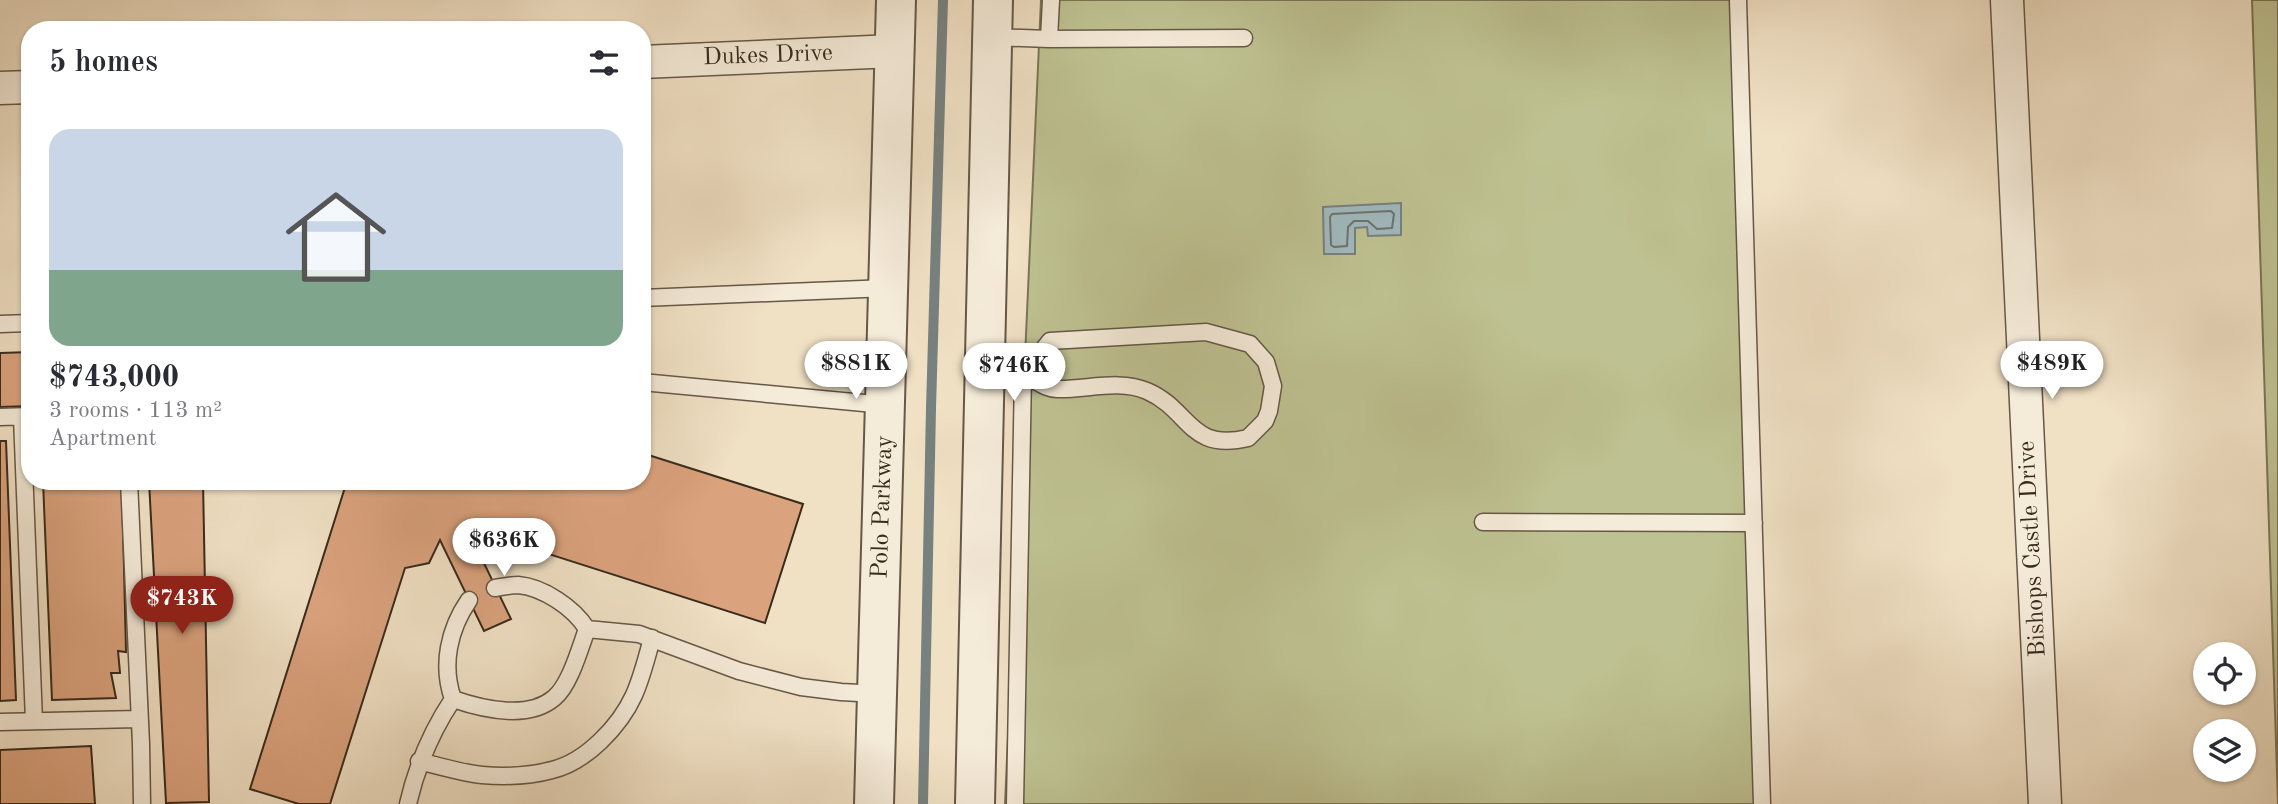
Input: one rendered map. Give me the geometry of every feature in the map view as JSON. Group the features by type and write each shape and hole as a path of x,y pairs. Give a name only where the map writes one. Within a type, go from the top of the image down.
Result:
{"street":[{"name":"Polo Parkway","path":"874,804 896,0"},
{"name":"Bishops Castle Drive","path":"2007,0 2045,804"},
{"path":"975,804 992,19"},
{"name":"Dukes Drive","path":"651,62 894,51"},
{"path":"0,89 21,88"}],"lane":[{"path":"1049,39 1051,0"},
{"path":"1738,0 1762,804"},
{"path":"992,19 1049,39 1244,38"},
{"path":"651,298 888,288"},
{"path":"0,324 21,323"},
{"path":"985,371 1023,375 1053,389 1117,386 1147,391 1214,442 1248,438 1265,421 1273,386 1266,362 1250,344 1206,332 1050,341 1023,375 1015,804"},
{"path":"651,383 885,405"},
{"path":"0,417 21,416"},
{"path":"28,490 34,721"},
{"path":"129,490 142,804"},
{"path":"1483,522 1754,523"},
{"path":"495,587 517,585 534,589 556,600 580,618 587,629"},
{"path":"453,699 447,683 449,645 459,615 468,600"},
{"path":"587,629 639,634 739,670 801,687 877,694"},
{"path":"453,699 505,709 524,710 540,706 555,697 565,683 587,629"},
{"path":"419,761 480,775 522,775 555,769 585,754 617,723 633,697 652,638"},
{"path":"408,804 419,761 437,723 453,699"},
{"path":"0,722 139,719"}],"green space":[{"path":"1041,0 1741,0 1758,804 1005,804"},
{"path":"2252,0 2278,0 2278,804"}],"water":[{"path":"1401,203 1401,235 1368,236 1367,227 1355,228 1355,254 1324,254 1323,207"}],"building":[{"path":"21,352 21,406 0,407 0,353"},
{"path":"0,441 6,441 16,700 0,701"},
{"path":"651,456 803,504 765,623 467,528 511,619 484,631 440,540 429,563 405,568 330,804 299,804 250,789 344,490 651,490"},
{"path":"43,490 122,490 126,652 118,651 120,673 111,673 116,698 52,700"},
{"path":"149,490 203,490 209,802 166,803"},
{"path":"91,746 95,804 0,804 0,750"}],"waterway":[{"path":"923,804 943,0"}]}
